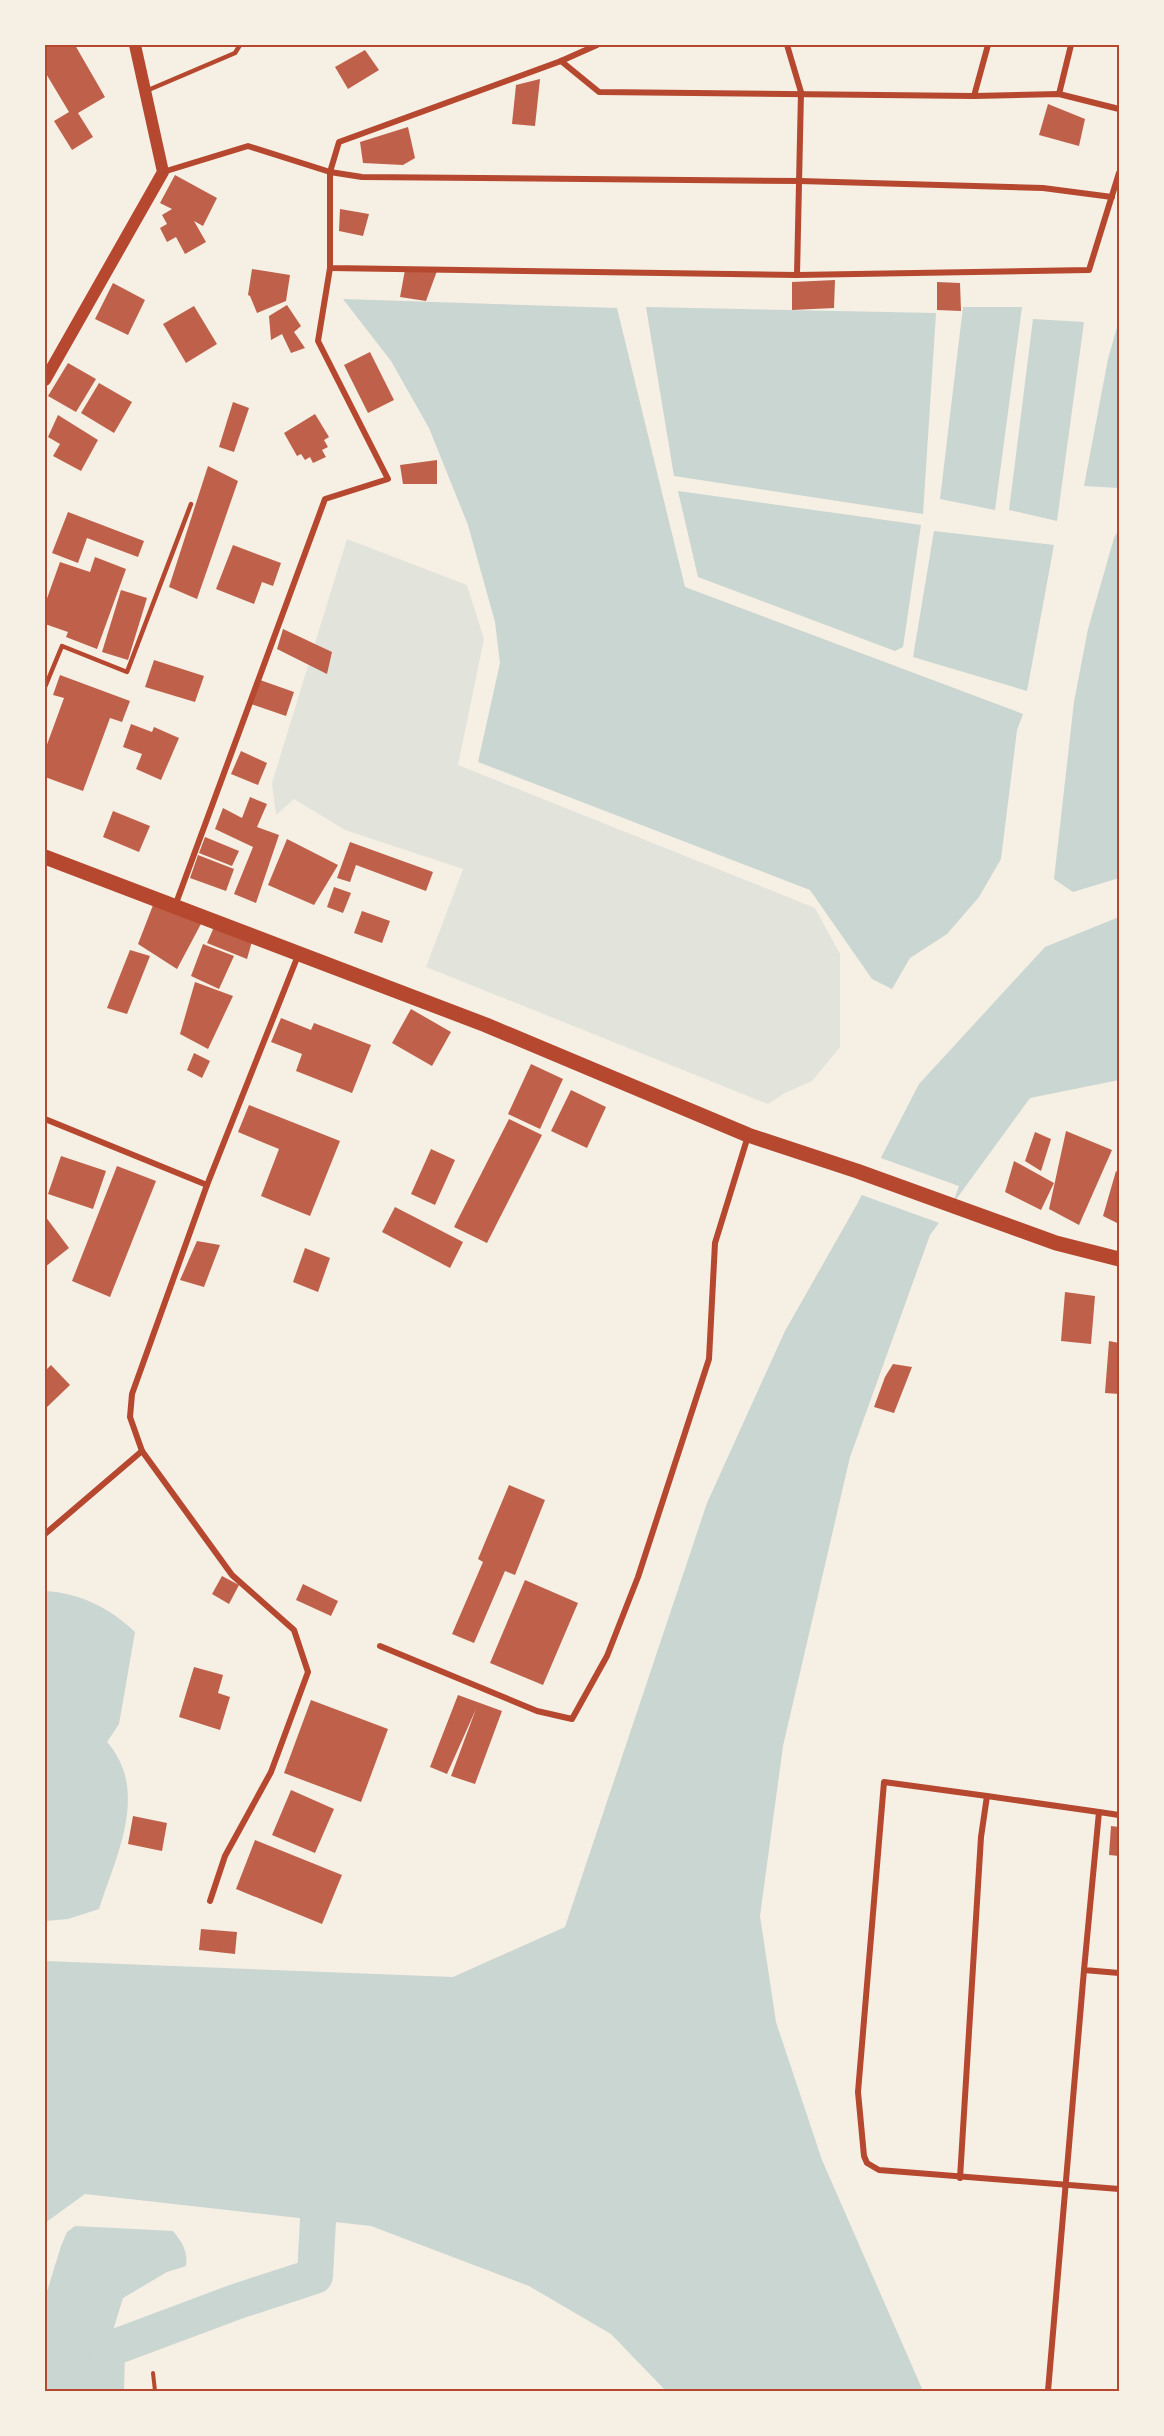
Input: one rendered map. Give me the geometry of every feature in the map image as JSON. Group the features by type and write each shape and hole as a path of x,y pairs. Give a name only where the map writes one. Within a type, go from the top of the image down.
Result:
{"main road":[{"path":"45,380 163,172 135,45"},
{"path":"45,857 486,1025 748,1135 857,1171 1056,1243 1119,1258"}],"street":[{"path":"174,907 325,499 388,479 318,341 330,268 330,172 339,142 561,61 597,45"},
{"path":"797,45 788,47 801,93 797,274"},
{"path":"974,96 988,45"},
{"path":"1059,94 1071,45"},
{"path":"561,61 599,92 974,96 1059,94 1119,109"},
{"path":"163,172 248,146 330,172 362,177 800,181 1044,188 1112,197"},
{"path":"330,268 797,274 1089,270 1119,173"},
{"path":"210,1901 225,1856 271,1772 308,1672 294,1630 232,1575 142,1451 130,1417 132,1394 207,1185 299,952"},
{"path":"45,1119 207,1185"},
{"path":"380,1646 537,1712 572,1719 607,1656 638,1577 709,1359 715,1243 748,1135"},
{"path":"45,1534 142,1451"},
{"path":"1119,1815 884,1782 858,2092 864,2156 872,2168 960,2178 1119,2188"},
{"path":"960,2178 981,1837 987,1796"},
{"path":"1048,2391 1099,1812"},
{"path":"1084,1970 1119,1973"}],"lane":[{"path":"146,91 235,53 240,45"},
{"path":"45,687 62,646 127,672 190,504"}],"path":[{"path":"153,2373 155,2391"}],"shaded area":[{"path":"343,299 617,308 685,587 1023,714 1017,730 1001,859 979,897 947,934 910,958 892,989 872,979 810,890 478,762 500,663 495,622 468,525 429,428 391,361"},
{"path":"646,307 936,313 923,514 674,476"},
{"path":"963,307 1022,307 995,510 940,499"},
{"path":"1033,319 1084,322 1057,521 1009,510"},
{"path":"1119,320 1119,488 1084,486 1108,359"},
{"path":"678,491 921,525 903,647 895,651 698,577"},
{"path":"1119,529 1119,878 1073,892 1054,879 1074,702 1088,629 1114,538"},
{"path":"934,531 1054,545 1027,691 913,657"},
{"path":"347,539 467,585 484,639 458,765 815,908 840,954 840,1047 812,1081 785,1093 768,1104 426,967 463,869 345,830 294,799 276,815 272,783"},
{"path":"1119,917 1119,1080 1030,1098 930,1235 850,1457 783,1746 760,1916 776,2022 822,2160 923,2391 666,2391 611,2334 529,2286 371,2226 85,2194 45,2223 45,1961 453,1977 565,1927 707,1503 785,1331 856,1206 919,1084 1045,947"},
{"path":"45,1591 58,1592 94,1603 135,1632 119,1724 107,1742 120,1761 126,1781 128,1802 120,1846 99,1909 68,1919 45,1921"},
{"path":"75,2226 173,2231 184,2247 186,2266 167,2272 123,2298 107,2350 100,2361 96,2391 45,2391 45,2298 61,2246 67,2232"}],"pier":[{"path":"878,1157 959,1186 949,1214 942,1224 859,1194"}],"building":[{"path":"45,45 75,45 105,97 78,113 93,137 72,150 54,121 69,112 45,72"},
{"path":"365,50 379,70 348,89 335,67"},
{"path":"540,79 535,126 512,124 516,85"},
{"path":"1048,104 1085,119 1079,146 1039,135"},
{"path":"408,127 415,158 403,165 363,163 360,142"},
{"path":"175,175 217,198 203,226 194,221 206,242 185,254 176,237 167,242 160,228 167,224 162,215 172,209 160,203"},
{"path":"340,209 369,214 363,236 339,231"},
{"path":"252,269 290,275 286,301 257,313 248,295"},
{"path":"405,270 437,271 426,301 400,297"},
{"path":"835,280 834,308 792,310 792,282"},
{"path":"937,282 960,283 961,311 937,310"},
{"path":"113,283 145,300 128,335 95,319"},
{"path":"287,305 301,326 294,332 305,348 291,353 282,334 271,340 269,316"},
{"path":"194,306 217,344 186,363 163,324"},
{"path":"370,352 394,400 368,413 344,365"},
{"path":"68,363 96,379 76,412 48,396"},
{"path":"99,383 132,402 114,433 81,413"},
{"path":"233,402 249,408 234,452 219,447"},
{"path":"315,414 329,437 324,440 328,447 322,450 326,457 313,463 310,457 305,460 301,454 297,456 284,433"},
{"path":"58,415 98,440 81,471 53,456 60,444 48,437"},
{"path":"437,460 437,484 403,484 400,465"},
{"path":"208,466 238,481 197,599 169,587"},
{"path":"68,512 144,541 138,557 87,538 78,563 52,553"},
{"path":"233,545 281,563 273,586 262,582 254,604 216,589"},
{"path":"95,557 126,569 97,649 66,637 68,632 45,624 45,604 60,562 90,572"},
{"path":"121,590 147,598 128,660 102,652"},
{"path":"283,629 332,652 327,674 277,649"},
{"path":"154,660 204,676 195,702 145,687"},
{"path":"60,675 130,701 122,722 110,718 83,791 45,777 45,750 64,698 53,695"},
{"path":"260,680 294,692 286,716 251,704"},
{"path":"131,724 152,732 154,727 179,738 161,780 136,769 142,754 123,747"},
{"path":"241,751 267,763 258,785 231,774"},
{"path":"250,797 267,804 257,827 279,835 256,903 234,894 253,847 215,829 223,808 242,818"},
{"path":"113,811 150,826 139,852 103,837"},
{"path":"205,837 239,851 232,866 199,853"},
{"path":"287,839 338,865 314,905 268,885"},
{"path":"350,842 433,872 426,891 356,865 350,882 337,878"},
{"path":"198,855 234,869 226,891 190,878"},
{"path":"334,887 351,893 343,913 327,907"},
{"path":"155,900 202,922 177,969 138,944"},
{"path":"362,911 390,921 382,943 354,933"},
{"path":"214,927 253,938 247,959 207,943"},
{"path":"203,944 234,956 219,989 191,976"},
{"path":"130,950 150,956 127,1014 107,1008"},
{"path":"195,982 233,996 208,1049 180,1034"},
{"path":"411,1009 451,1032 432,1066 392,1043"},
{"path":"281,1018 311,1030 314,1023 371,1045 352,1093 296,1071 302,1054 271,1042"},
{"path":"194,1053 210,1061 202,1078 187,1070"},
{"path":"531,1064 563,1079 540,1129 508,1114"},
{"path":"571,1090 606,1107 587,1148 551,1131"},
{"path":"249,1105 340,1141 310,1216 261,1196 279,1149 238,1132"},
{"path":"509,1119 542,1135 487,1243 454,1227"},
{"path":"1066,1131 1112,1150 1079,1225 1049,1209"},
{"path":"1035,1132 1051,1139 1041,1171 1025,1161"},
{"path":"431,1149 455,1160 435,1205 411,1194"},
{"path":"61,1156 106,1171 93,1209 48,1194"},
{"path":"1014,1161 1054,1183 1041,1210 1005,1192"},
{"path":"117,1166 156,1181 110,1297 72,1281"},
{"path":"1116,1171 1119,1173 1119,1224 1103,1216"},
{"path":"395,1207 463,1242 450,1268 382,1232"},
{"path":"45,1216 69,1248 45,1267"},
{"path":"197,1241 220,1245 204,1287 180,1280"},
{"path":"305,1248 330,1258 318,1292 293,1282"},
{"path":"1065,1292 1095,1296 1091,1344 1061,1341"},
{"path":"1109,1341 1119,1343 1119,1394 1105,1393"},
{"path":"893,1364 912,1367 894,1413 874,1407 885,1377"},
{"path":"51,1365 70,1385 45,1409 45,1371"},
{"path":"509,1485 545,1500 515,1575 505,1571 474,1643 452,1634 483,1562 478,1559"},
{"path":"222,1576 239,1585 229,1604 212,1594"},
{"path":"525,1580 578,1603 543,1685 490,1663"},
{"path":"303,1584 338,1601 331,1616 296,1600"},
{"path":"194,1667 223,1675 218,1693 230,1697 220,1730 179,1717"},
{"path":"458,1695 502,1711 475,1784 451,1776 476,1709 447,1774 430,1767"},
{"path":"311,1700 388,1729 361,1802 284,1773"},
{"path":"291,1790 334,1809 315,1853 272,1835"},
{"path":"133,1816 167,1823 162,1851 128,1844"},
{"path":"1111,1826 1119,1827 1119,1856 1109,1855"},
{"path":"255,1840 342,1875 322,1924 236,1889"},
{"path":"201,1929 237,1932 235,1954 199,1950"}],"waterway":[{"path":"106,2391 107,2350 238,2301 315,2276 318,2220 331,2174"}]}
